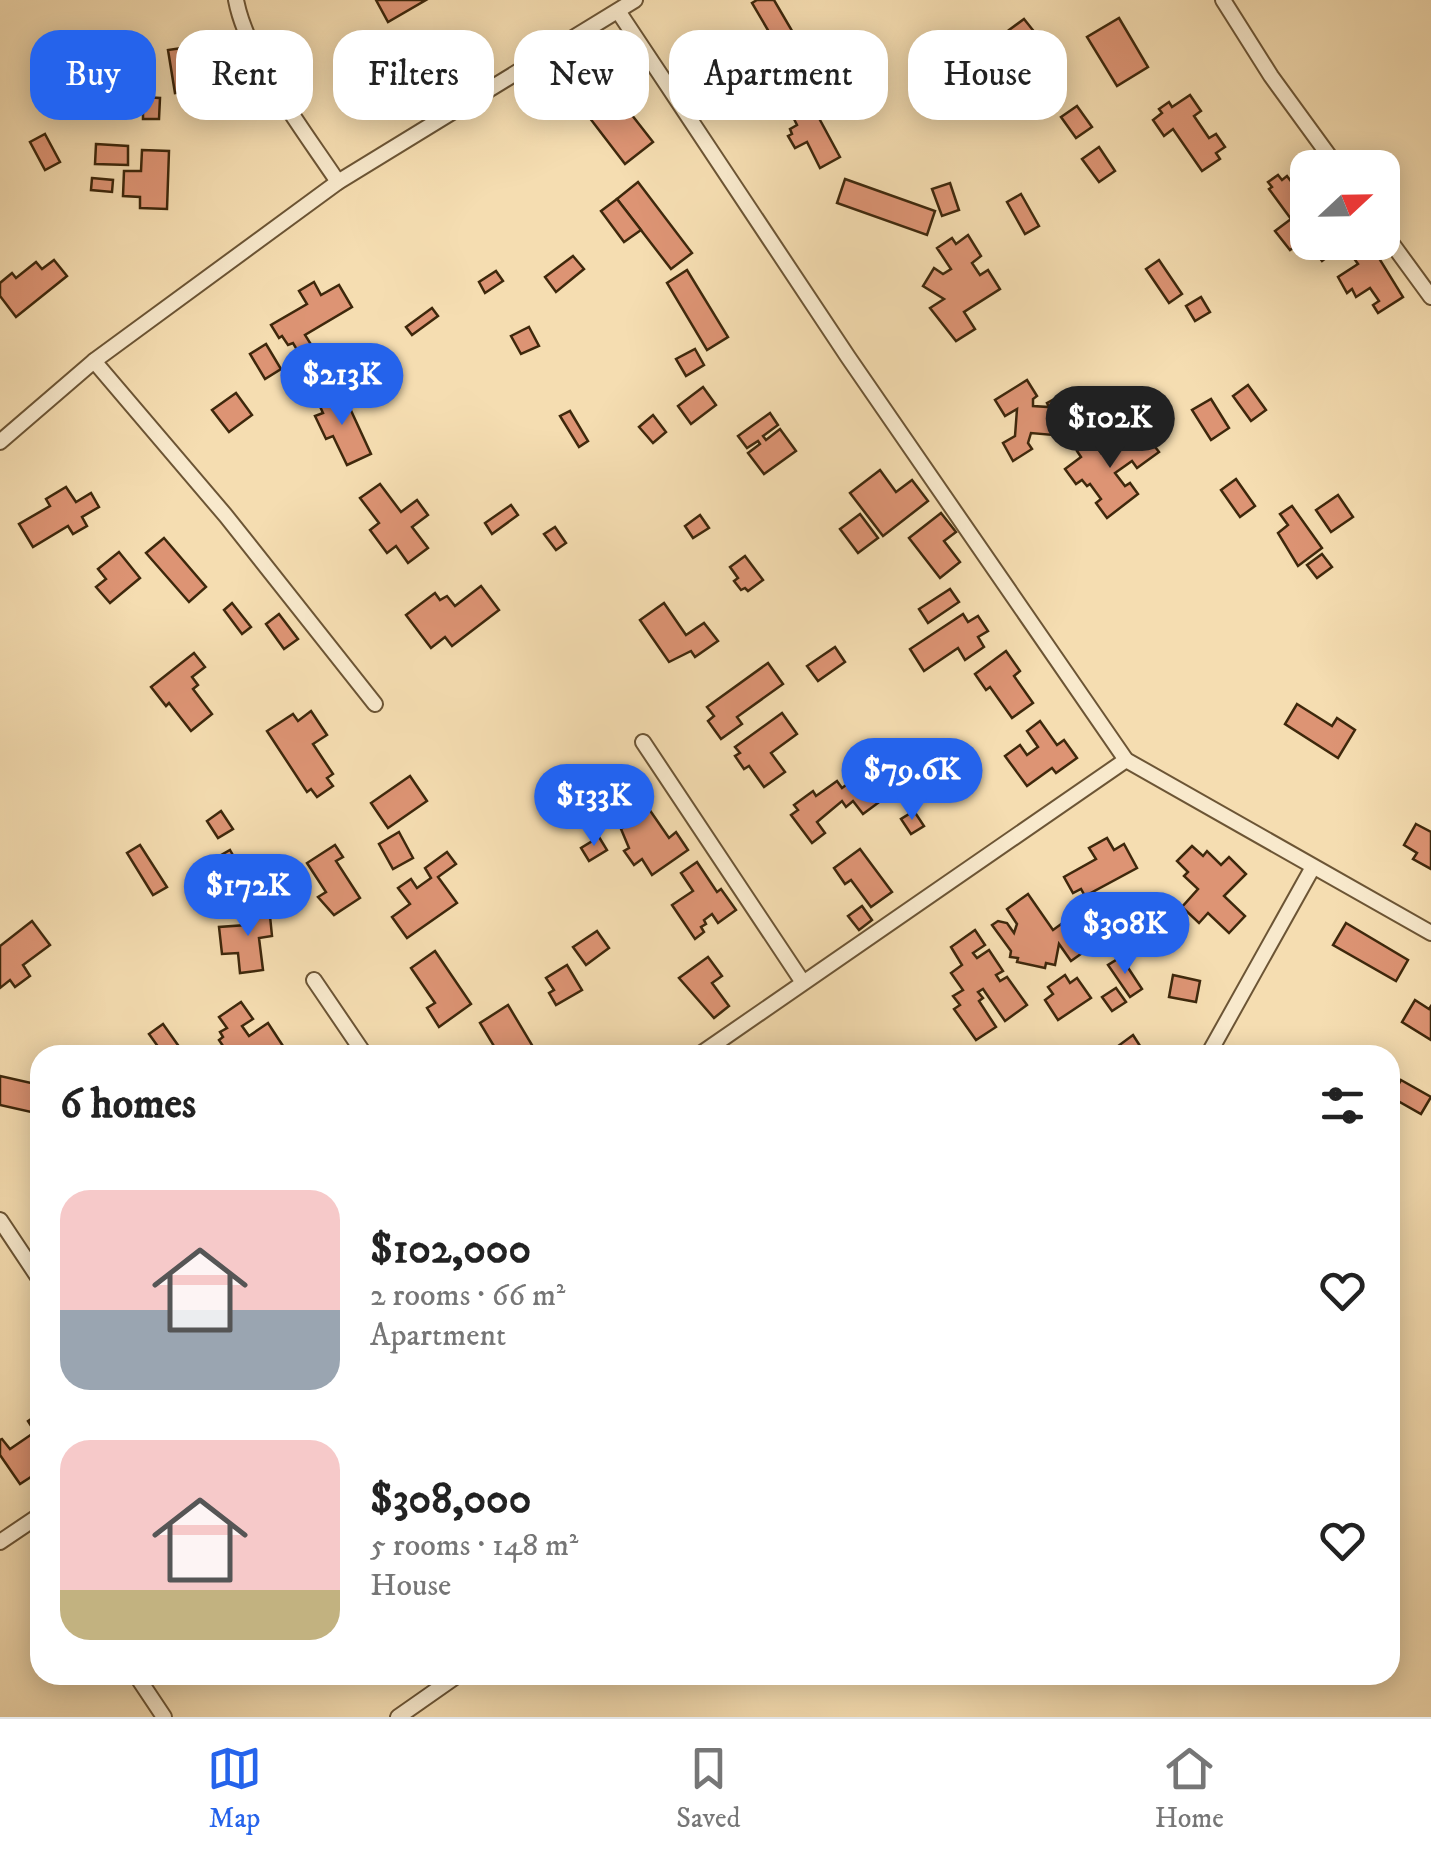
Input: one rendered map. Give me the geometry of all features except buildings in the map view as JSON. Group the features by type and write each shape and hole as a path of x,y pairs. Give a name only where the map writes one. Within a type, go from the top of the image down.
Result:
{"street":[{"path":"236,0 267,74 338,182"},
{"path":"0,442 94,361 338,182 636,0"},
{"path":"1223,0 1325,150"},
{"path":"618,11 859,373 1126,760 1431,933"},
{"path":"1400,255 1431,297"},
{"path":"94,361 226,516 375,704"},
{"path":"643,742 802,982"},
{"path":"714,1045 1126,760"},
{"path":"1214,1045 1313,867"},
{"path":"314,980 358,1045"},
{"path":"0,1220 30,1265"},
{"path":"0,1542 30,1521"},
{"path":"143,1685 164,1717"},
{"path":"398,1717 444,1685"}]}
